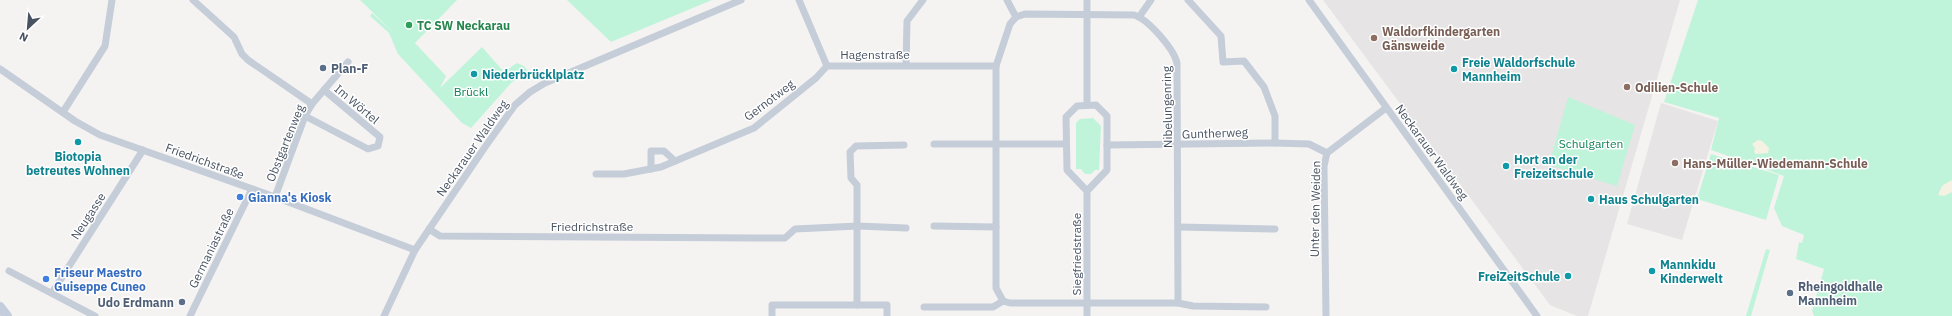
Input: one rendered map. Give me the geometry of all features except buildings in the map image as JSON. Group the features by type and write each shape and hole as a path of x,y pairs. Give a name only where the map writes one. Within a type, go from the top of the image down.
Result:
{"street":[{"path":"63,112 105,46 112,0"},
{"path":"193,0 234,37 242,54 248,60 312,104"},
{"name":"Neckarauer Waldweg","path":"384,316 415,250 485,147 515,105 524,96 545,83 741,0"},
{"name":"Hagenstraße","path":"799,0 827,66 996,66"},
{"path":"906,65 907,21 923,0"},
{"path":"1007,0 1016,17"},
{"path":"1087,0 1087,105"},
{"path":"1151,0 1139,16 1025,14 1016,17 1010,24 996,66 996,288 1003,301 1010,303 1178,303 1193,306 1266,307"},
{"path":"1188,0 1221,36 1223,62 1244,61 1264,87 1275,116 1275,143"},
{"name":"Neckarauer Waldweg","path":"1308,0 1538,316"},
{"name":"Nibelungenring","path":"1139,16 1176,55 1179,145 1178,303"},
{"name":"Obstgartenweg","path":"275,197 305,116 312,104 348,62"},
{"name":"Gernotweg","path":"596,174 624,174 651,169 675,161 754,128 816,78 827,66"},
{"name":"Friedrichstraße","path":"0,70 100,135 275,197 415,250"},
{"name":"Im Wörtel","path":"305,116 368,149 378,146 380,137 324,90"},
{"path":"1096,105 1107,116 1107,170 1087,191 1067,170 1066,144 1066,117 1077,106 1096,105"},
{"name":"Unter den Weiden","path":"1326,316 1324,166 1326,153 1386,108"},
{"path":"934,144 1066,144"},
{"name":"Guntherweg","path":"1107,145 1309,144 1326,153"},
{"path":"857,305 857,185 851,178 850,152 856,146 904,145"},
{"name":"Neugasse","path":"52,293 143,150"},
{"path":"651,169 651,151 664,151 675,161"},
{"name":"Germaniastraße","path":"190,316 252,189"},
{"name":"Siegfriedstraße","path":"1087,191 1087,316"},
{"name":"Friedrichstraße","path":"429,229 440,236 785,238 794,229 858,226 906,228"},
{"path":"934,226 996,227"},
{"path":"1179,227 1275,229"},
{"path":"9,271 95,316"},
{"path":"924,307 993,307 1003,301"},
{"path":"772,316 772,305 887,305 887,316"},
{"path":"0,307 7,316"}],"shaded area":[{"path":"1323,0 1680,0 1588,316 1577,316 1550,305"},
{"name":"Hans-Müller-Wiedemann-Schule","path":"1661,103 1718,121 1682,240 1627,224"}],"green space":[{"name":"Brückl","path":"360,0 457,0 415,43 446,76 440,88 482,47 504,72 517,63 524,66 529,72 512,82 471,128 462,123 398,54 389,33 370,16 372,13 396,35"},
{"path":"567,0 712,0 611,42"},
{"path":"1698,0 1952,0 1952,316 1814,316 1812,311 1824,269 1796,259 1799,242 1802,243 1804,235 1782,226 1774,208 1784,176 1711,150 1719,118 1664,102"},
{"name":"Schulgarten","path":"1568,97 1635,125 1617,186 1549,165"},
{"path":"1093,118 1101,126 1099,170 1095,170 1091,174 1085,174 1081,169 1076,169 1076,123 1080,119"},
{"path":"1711,154 1779,175 1766,220 1697,199"},
{"path":"1766,249 1770,250 1751,316 1746,316"}],"sand":[{"path":"1758,140 1762,141 1769,148 1768,153 1756,154 1754,152 1755,148 1752,144"},
{"path":"1952,180 1952,192 1944,196 1938,195 1942,186"}],"place":[{"name":"TC SW Neckarau","path":"409,25"},
{"name":"Waldorfkindergarten Gänsweide","path":"1374,38"},
{"name":"Plan-F","path":"323,68"},
{"name":"Freie Waldorfschule Mannheim","path":"1454,69"},
{"name":"Niederbrücklplatz","path":"474,74"},
{"name":"Odilien-Schule","path":"1627,87"},
{"name":"Biotopia betreutes Wohnen","path":"78,142"},
{"name":"Hans-Müller-Wiedemann-Schule","path":"1675,163"},
{"name":"Hort an der Freizeitschule","path":"1506,166"},
{"name":"Gianna's Kiosk","path":"240,197"},
{"name":"Haus Schulgarten","path":"1591,199"},
{"name":"Mannkidu Kinderwelt","path":"1652,271"},
{"name":"FreiZeitSchule","path":"1568,276"},
{"name":"Friseur Maestro Guiseppe Cuneo","path":"46,279"},
{"name":"Rheingoldhalle Mannheim","path":"1790,293"},
{"name":"Udo Erdmann","path":"182,302"}]}
